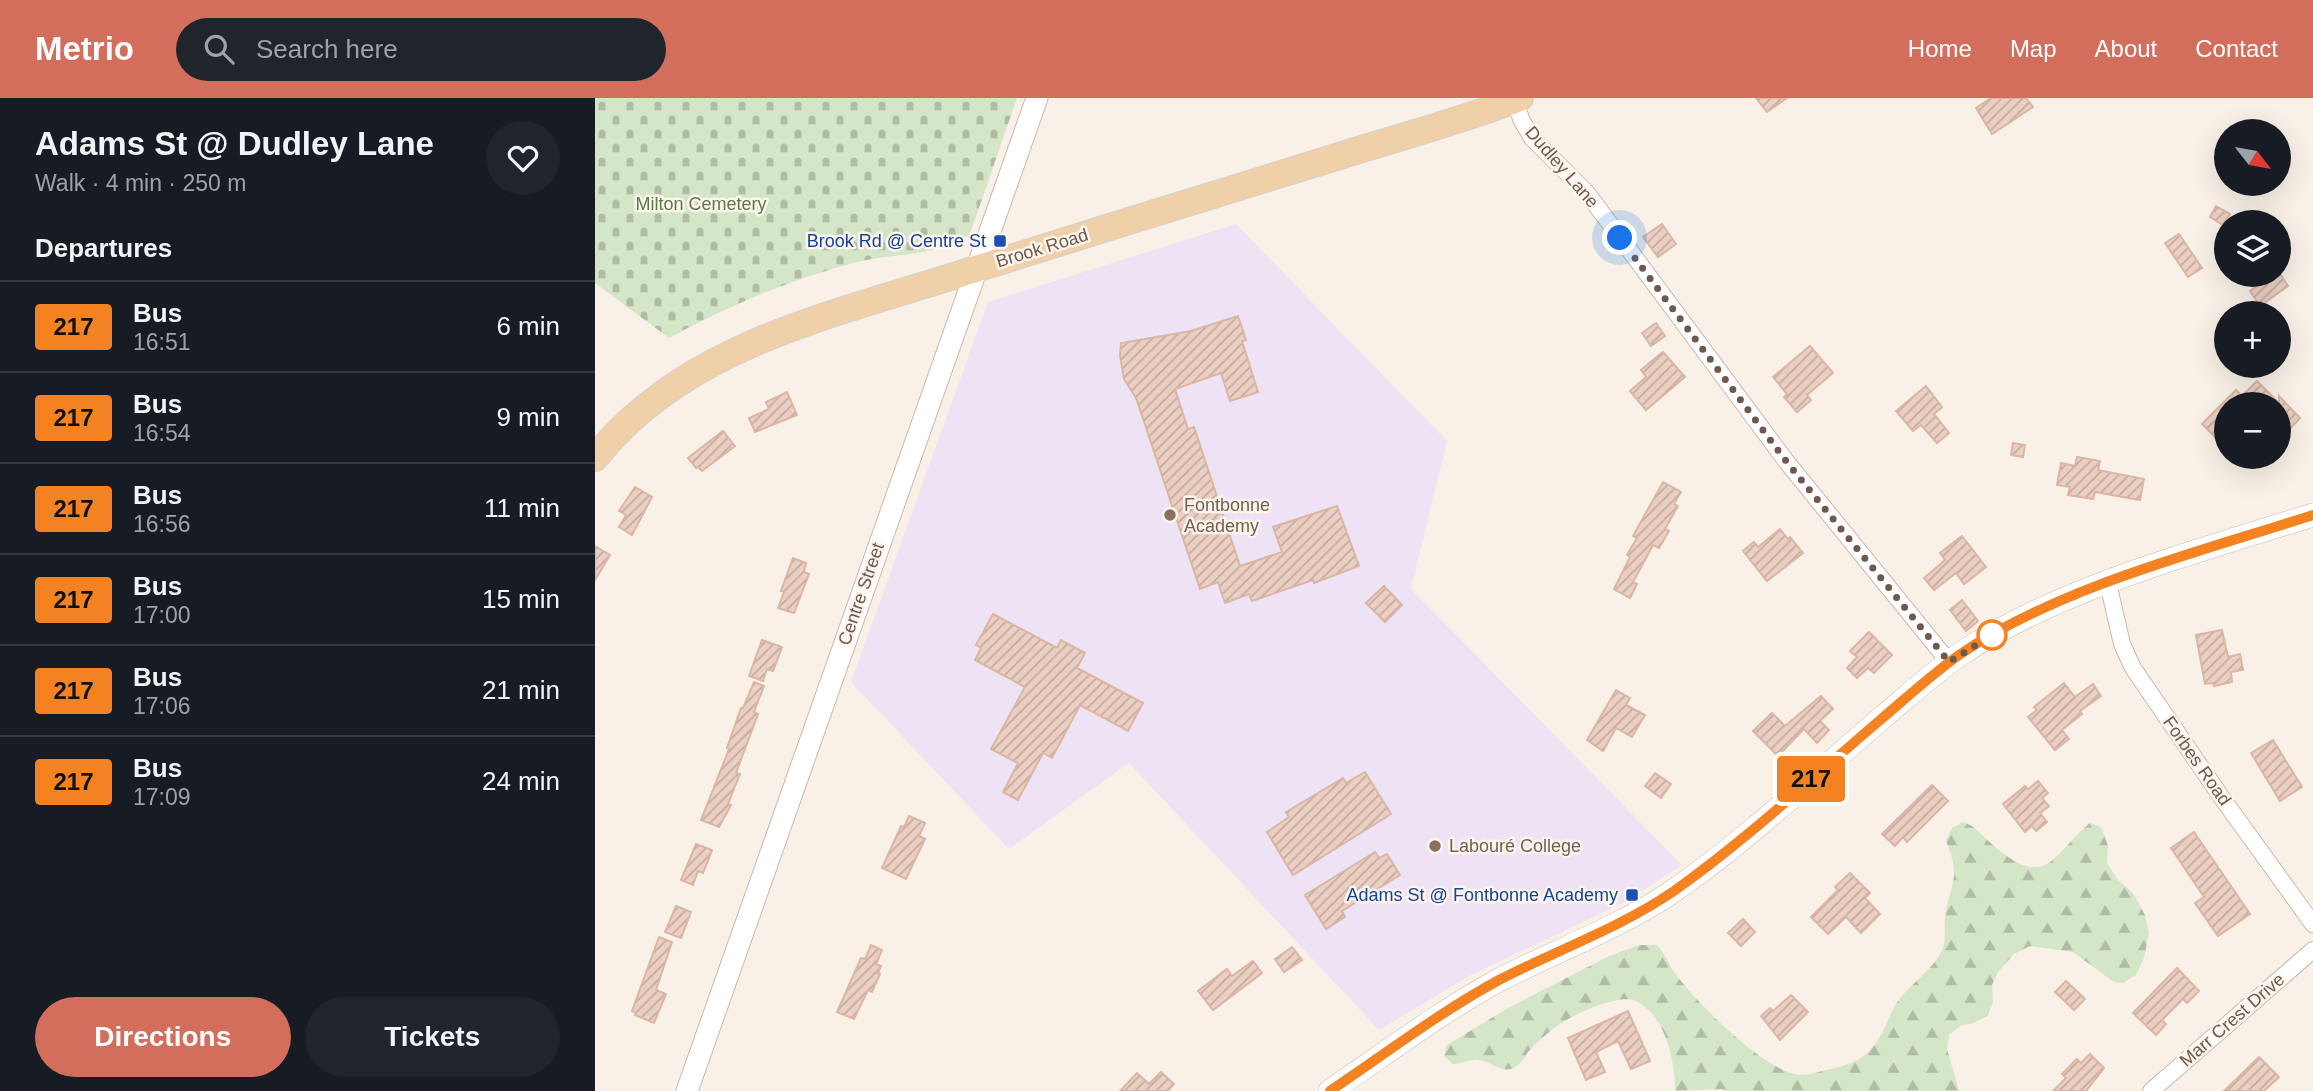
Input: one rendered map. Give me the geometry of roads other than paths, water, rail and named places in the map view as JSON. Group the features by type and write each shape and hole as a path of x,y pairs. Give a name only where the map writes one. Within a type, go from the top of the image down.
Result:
{"main road":[{"name":"Brook Road","path":"595,458 625,424 674,384 713,362 763,340 816,320 1478,105 1517,99"},
{"path":"1330,1091 1476,993 1636,914 1672,892 1715,861 1949,662 2012,624 2108,583 2313,515"}],"street":[{"name":"Centre Street","path":"687,1091 1037,98"},
{"name":"Dudley Lane","path":"1517,99 1522,121 1532,138 1587,193 1786,461 1949,662"},
{"name":"Forbes Road","path":"2108,583 2122,644 2133,668 2313,924"},
{"name":"Marr Crest Drive","path":"2151,1091 2313,950"}],"place":[{"name":"Brook Rd @ Centre St","path":"1000,241"},
{"name":"Fontbonne Academy","path":"1170,515"},
{"name":"Labouré College","path":"1435,846"},
{"name":"Adams St @ Fontbonne Academy","path":"1632,895"}],"park label":[{"name":"Milton Cemetery","path":"701,204"}]}
